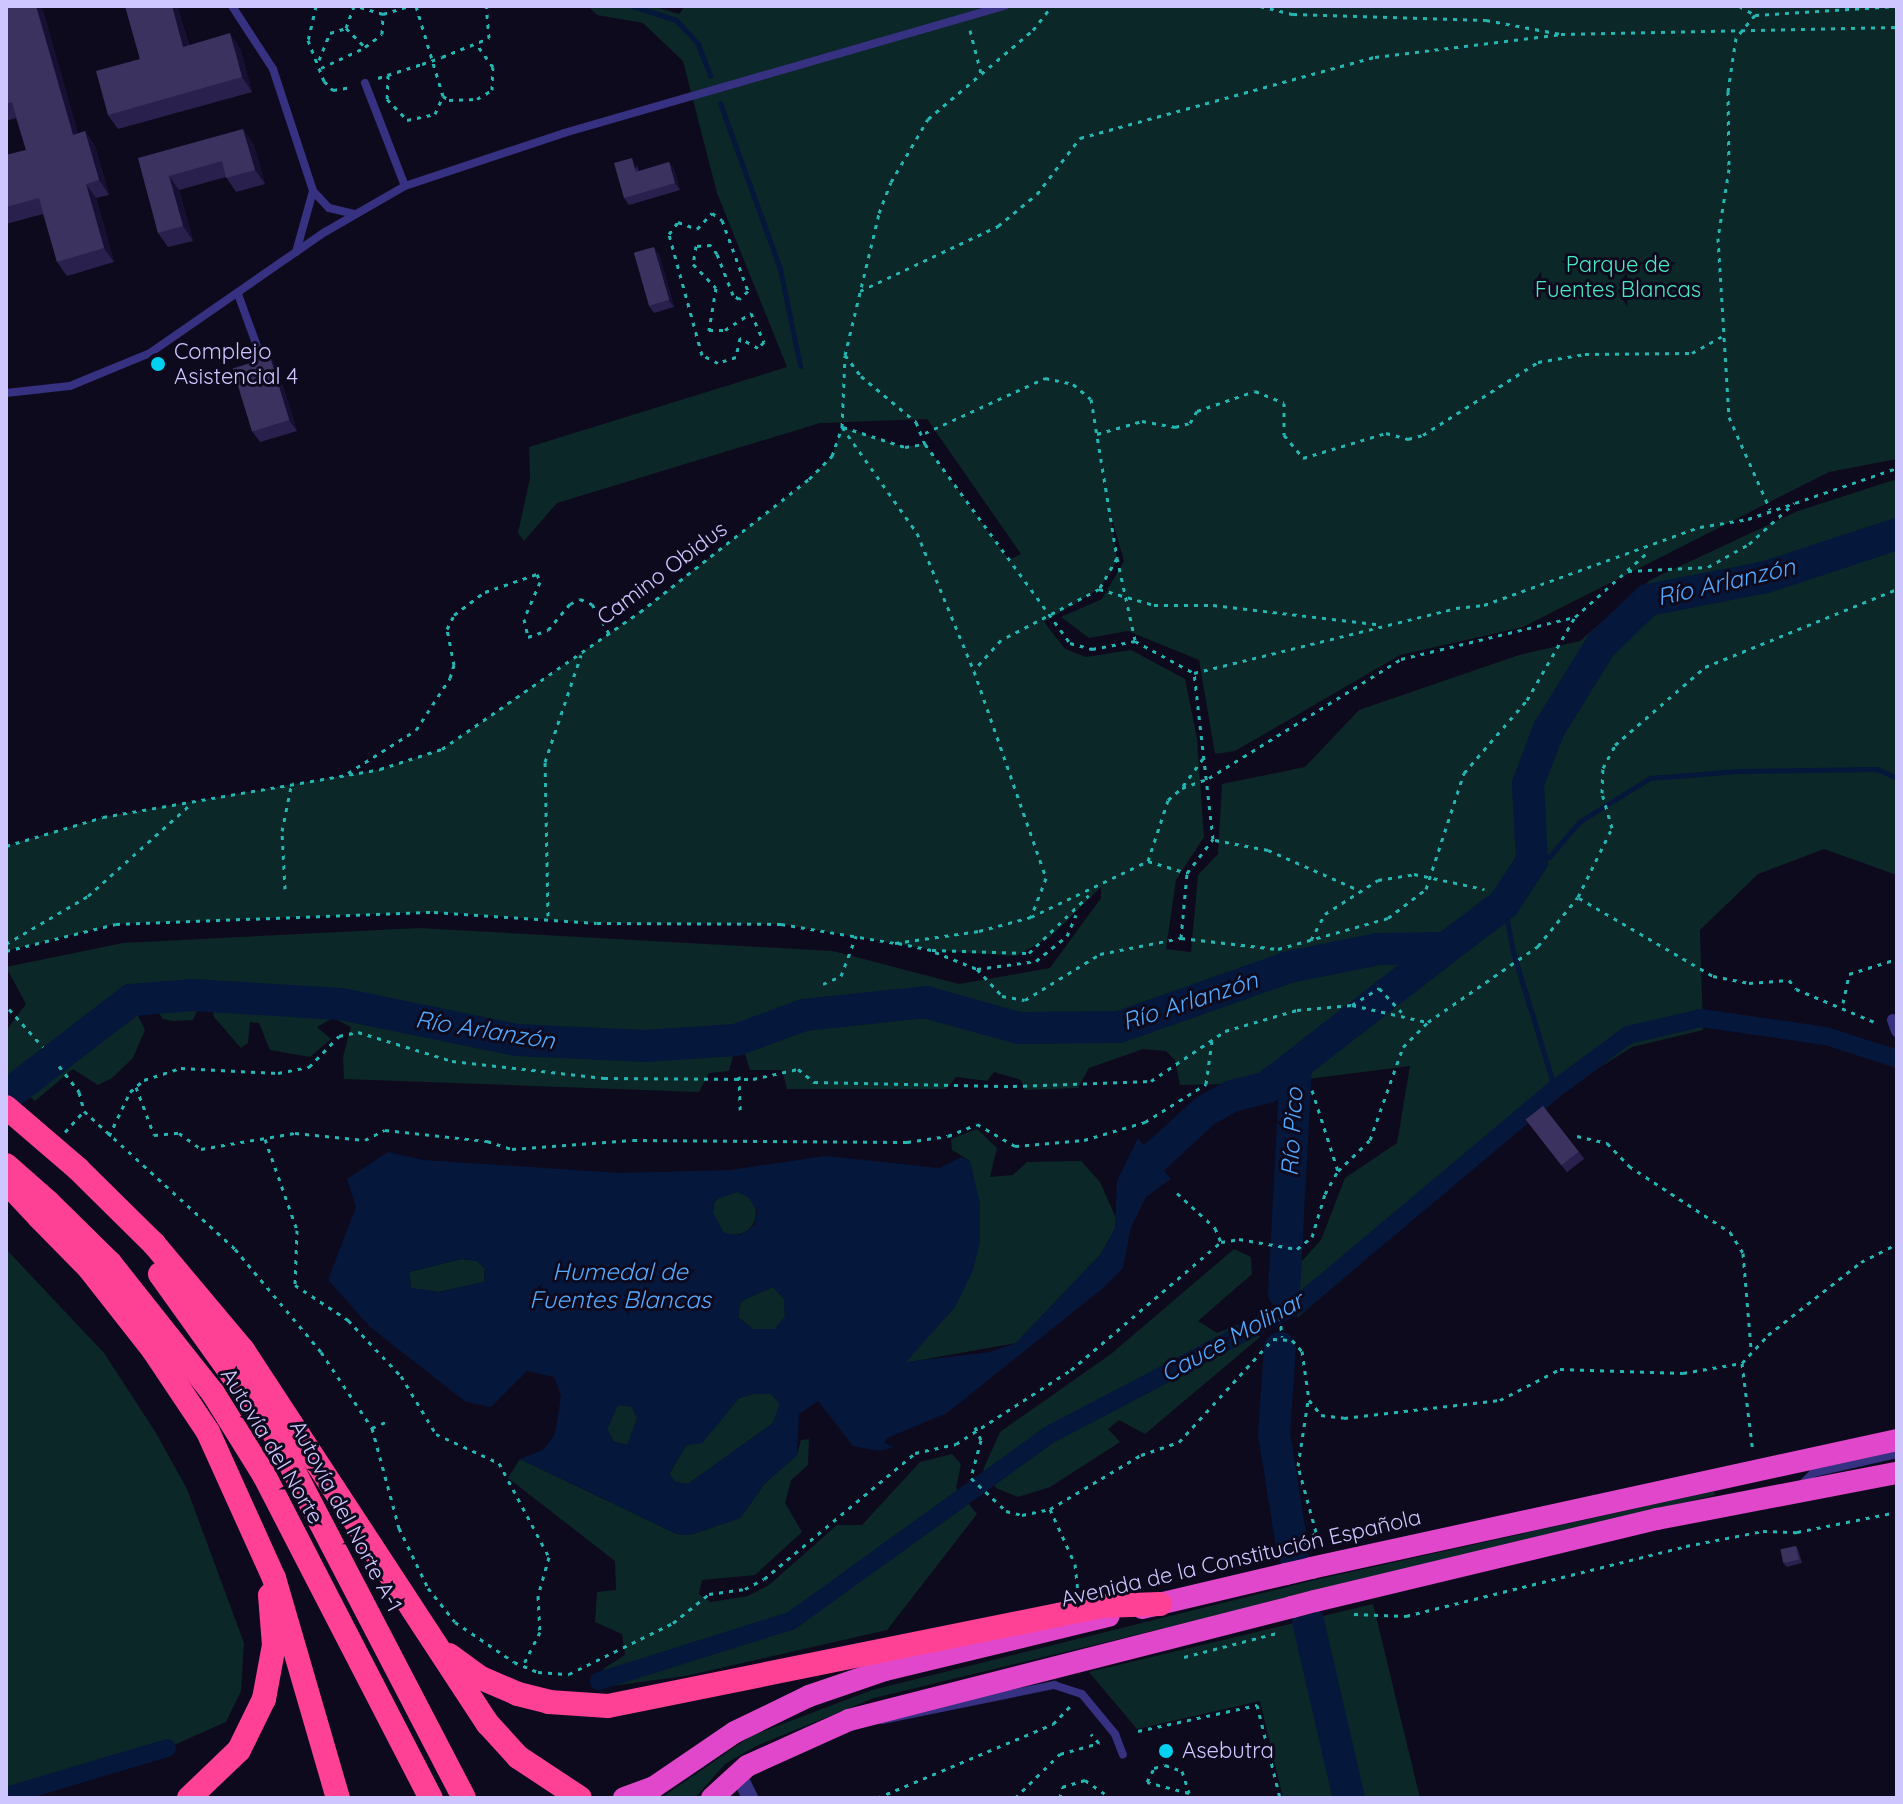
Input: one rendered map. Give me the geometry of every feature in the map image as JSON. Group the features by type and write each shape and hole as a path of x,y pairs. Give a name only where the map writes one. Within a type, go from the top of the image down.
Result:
{"highway":[{"path":"6,1107 74,1175"},
{"path":"6,1123 74,1175 154,1244 243,1350 423,1628 502,1741 542,1776 580,1798"},
{"name":"Autovía del Norte","path":"6,1165 44,1209 110,1263 213,1393 271,1489 431,1798"},
{"name":"Autovía del Norte A-1","path":"74,1175 164,1279 241,1382 304,1486 464,1798"},
{"path":"6,1183 44,1209 161,1361 208,1432 258,1542 297,1644 338,1798"},
{"name":"Avenida de la Constitución Española","path":"624,1798 654,1787 735,1732 809,1696 885,1670 1311,1568 1755,1468 1897,1440"},
{"path":"712,1798 738,1773 849,1720 1315,1601 1798,1490 1897,1473"},
{"path":"189,1798 239,1750 264,1699 273,1633 258,1542"},
{"path":"423,1628 481,1678 549,1702 608,1706 1078,1611 1160,1604"}],"street":[{"path":"738,1773 750,1798"}],"lane":[{"path":"232,6 273,69 313,191 329,208 355,214"},
{"path":"6,393 70,386 102,375 162,346 296,252 405,186 549,138 1005,6"},
{"path":"365,83 405,186"},
{"path":"296,252 313,191"},
{"path":"238,294 267,371"},
{"path":"1798,1490 1805,1476 1813,1473 1897,1454"},
{"path":"849,1720 895,1720 1033,1687 1054,1685 1082,1694 1115,1734 1123,1755"}],"path":[{"path":"316,6 307,36 333,90 365,83 478,46 492,30 486,6"},
{"path":"346,28 355,6 383,14 410,6"},
{"path":"388,75 387,99 407,120 435,114 443,96 416,6"},
{"name":"Camino Obidus","path":"6,846 103,817 402,764 442,749 581,655 809,479 832,456 842,427 845,355 860,291 879,213 908,149 928,119 1033,30 1052,6"},
{"path":"1260,6 1293,14 1486,20 1561,34"},
{"path":"1739,6 1755,15 1897,6"},
{"path":"321,68 365,47 382,34 383,14"},
{"path":"1755,15 1736,38 1728,91 1729,169 1718,238 1729,417 1770,509"},
{"path":"966,17 981,73"},
{"path":"860,291 998,226 1037,194 1080,138 1375,57 1561,34 1897,27"},
{"path":"319,60 330,33 346,28"},
{"path":"346,28 365,47"},
{"path":"443,96 464,101 492,90 495,73 478,46"},
{"path":"712,213 722,220 748,291 739,299 733,295 711,245 696,246 693,264 716,288 709,330 725,330 751,313 764,342 758,348 740,338 739,353 727,362 712,362 702,355 669,234 678,222 697,229 712,213"},
{"path":"1097,434 1142,421 1175,427 1190,423 1197,411 1255,391 1284,403 1284,435 1303,458 1386,433 1408,439 1423,435 1538,362 1585,354 1692,353 1724,335"},
{"path":"845,355 861,376 925,433 925,444 1070,643 1092,649 1135,641 1194,673 1484,605 1653,548 1700,527 1797,501 1897,468"},
{"path":"925,433 1045,378 1073,384 1091,399 1117,558 1128,597 1135,641"},
{"path":"842,427 905,447 925,444"},
{"path":"842,427 917,533 974,671 1046,878 1031,917"},
{"path":"1627,571 1708,567 1749,544 1797,501"},
{"path":"932,950 977,969 1002,996 1025,1000 1100,954 1181,938 1278,949 1388,918 1426,889 1464,773 1527,700 1575,617 1653,548"},
{"path":"974,671 1001,640 1099,589 1117,558"},
{"path":"347,773 416,730 450,678 454,665 447,629 454,615 485,592 537,574 540,582 524,619 528,637 548,630 570,604 580,599 592,604 609,634"},
{"path":"1099,589 1154,605 1213,605 1386,626"},
{"path":"59,1066 79,1092 84,1111 265,1280 372,1428 399,1528 428,1588 479,1642 523,1666 569,1674 673,1623 709,1594 745,1589 764,1579 915,1453 956,1444 979,1432 1088,1357 1159,1290 1221,1242 1239,1239 1275,1248 1297,1249 1312,1237 1325,1194 1338,1171 1370,1140 1403,1047 1428,1022 1538,946 1578,897 1612,828 1602,793 1603,768 1615,745 1653,707 1705,667 1897,589"},
{"path":"1182,788 1209,778 1401,659 1575,617"},
{"path":"548,918 545,762 581,655"},
{"path":"1181,938 1187,873 1213,839 1209,778 1194,673"},
{"path":"895,943 1031,917 1091,893 1148,861 1168,800 1182,788 1206,754"},
{"path":"285,889 282,831 292,782"},
{"path":"6,944 88,896 192,803"},
{"path":"1213,839 1268,850 1361,891"},
{"path":"1148,861 1187,873"},
{"path":"1311,940 1325,914 1378,880 1429,876 1484,889"},
{"path":"6,951 116,924 434,912 781,924 932,950 1029,953 1077,912 1091,893"},
{"path":"1578,897 1713,976 1749,983 1789,980 1796,989 1843,1004 1875,1024 1895,1026"},
{"path":"977,969 1036,961 1067,936 1077,912"},
{"path":"823,984 841,976 856,936"},
{"path":"1843,1004 1849,974 1897,959"},
{"path":"1352,1005 1379,988 1402,1014"},
{"path":"6,999 8,1011 43,1047"},
{"path":"109,1136 136,1087 181,1068 278,1073 309,1067 339,1036 358,1032 452,1061 509,1070 604,1078 739,1076 753,1079 798,1069 814,1082 956,1087 1151,1081 1213,1039 1297,1010 1352,1005 1428,1022"},
{"path":"136,1087 154,1135 162,1138 179,1133 201,1149 295,1133 365,1140 385,1130 487,1141 512,1149 633,1140 907,1142 948,1136 977,1124 1015,1146 1084,1140 1145,1122 1206,1084 1213,1039"},
{"path":"739,1076 740,1110"},
{"path":"1312,1090 1338,1171"},
{"path":"1577,1136 1607,1143 1629,1166 1730,1232 1743,1253 1751,1349"},
{"path":"265,1139 297,1230 295,1285 348,1320 401,1376 436,1434 499,1463 549,1557 538,1596 540,1632 523,1666"},
{"path":"1177,1193 1215,1228 1221,1242"},
{"path":"1755,1468 1742,1363 1751,1349 1861,1262 1897,1244"},
{"path":"1280,1316 1282,1338"},
{"path":"975,1427 979,1432 971,1478 989,1498 1022,1515 1050,1509 1141,1455 1179,1442 1273,1339 1282,1338 1302,1351 1309,1400 1298,1466 1316,1532 1297,1550"},
{"path":"1309,1400 1321,1415 1344,1418 1500,1400 1560,1369 1683,1373 1742,1363"},
{"path":"372,1428 388,1421"},
{"path":"1050,1509 1075,1564 1078,1611"},
{"path":"1348,1614 1406,1616 1710,1540 1763,1531 1797,1532 1897,1512"},
{"path":"1173,1660 1284,1630"},
{"path":"877,1798 1053,1724 1082,1694"},
{"path":"1138,1731 1257,1705 1280,1798"},
{"path":"1015,1798 1060,1754 1099,1743 1091,1734"},
{"path":"1175,1767 1182,1771 1189,1793 1175,1789 1147,1782 1154,1768 1175,1767"},
{"path":"1060,1798 1062,1787 1085,1780 1111,1798"}],"green space":[{"name":"Parque de Fuentes Blancas","path":"588,6 652,6 679,14 685,6 1897,6 1897,459 1829,472 1523,627 1400,655 1235,751 1215,754 1199,660 1128,631 1089,638 1061,617 1102,599 1124,561 1111,516 1117,558 1111,572 1099,589 1044,622 1065,649 1086,657 1131,650 1185,679 1197,739 1204,837 1176,880 1166,949 1191,952 1198,875 1218,854 1222,784 1305,767 1359,710 1519,655 1580,641 1650,580 1798,511 1897,479 1897,875 1824,849 1758,874 1700,930 1703,1030 1632,1047 1561,1092 1297,1318 1301,1262 1321,1240 1345,1178 1397,1143 1410,1066 1276,1083 1180,1085 1175,1060 1166,1051 1143,1049 1089,1068 1078,1088 1024,1090 1021,1080 994,1072 987,1081 956,1077 946,1089 787,1089 782,1070 750,1070 745,1054 733,1056 729,1071 709,1073 699,1092 344,1079 343,1057 351,1027 333,1018 317,1027 331,1039 310,1057 270,1050 259,1023 250,1022 248,1043 241,1048 214,1017 212,1006 199,1006 193,1020 173,1021 163,1019 152,1003 136,1012 145,1030 133,1058 112,1078 98,1085 73,1069 35,1101 6,1078 6,1031 26,1004 6,967 123,943 419,928 833,951 959,984 1050,968 1101,898 1101,887 1050,937 1016,956 932,950 781,924 597,923 434,912 116,924 6,951 6,846 103,817 381,769 442,749 640,612 809,479 832,456 842,427 904,447 925,444 1009,560 1021,554 927,419 820,423 557,503 524,541 518,533 530,478 529,447 787,367 717,193 683,61 643,23 597,15"},
{"path":"977,1129 997,1148 990,1177 1013,1175 1027,1162 1081,1161 1100,1182 1116,1218 1115,1229 1100,1255 1016,1343 904,1363 955,1307 970,1161 952,1150 951,1139"},
{"path":"734,1191 749,1198 756,1213 749,1228 734,1235 719,1228 712,1213 719,1198"},
{"path":"6,1249 104,1353 156,1433 187,1489 244,1643 241,1691 226,1722 167,1748 6,1796"},
{"path":"1234,1249 1251,1257 1252,1274 1198,1321 1217,1333 1247,1321 1260,1337 1145,1434 1119,1420 1108,1429 1120,1442 1050,1487 1018,1497 996,1488 983,1470 1000,1432 1111,1354"},
{"path":"461,1259 477,1261 485,1269 484,1282 439,1292 411,1288 409,1272"},
{"path":"773,1287 784,1299 785,1316 776,1329 753,1329 738,1317 741,1301"},
{"path":"771,1394 780,1404 773,1423 688,1484 675,1482 669,1474 687,1444 702,1443 739,1398"},
{"path":"618,1404 632,1407 637,1418 628,1445 614,1442 607,1429"},
{"path":"809,1439 808,1465 791,1480 785,1503 802,1532 755,1575 702,1580 699,1594 711,1602 748,1596 769,1585 837,1525 862,1525 920,1462 952,1454 961,1464 956,1488 977,1514 887,1630 685,1676 612,1686 603,1669 625,1655 622,1634 595,1622 597,1592 616,1590 615,1561 508,1478 520,1459 677,1534 690,1535 740,1518 765,1483 797,1455 801,1440"},
{"path":"1714,1491 1715,1495 874,1698 756,1746 725,1764 695,1798 661,1798 751,1736 872,1690 1319,1579"},
{"path":"1373,1604 1420,1798 1283,1798 1260,1701 1137,1729 1089,1672"}],"water":[{"name":"Humedal de Fuentes Blancas","path":"1138,1138 1171,1179 1146,1197 1131,1227 1123,1268 1103,1288 947,1413 887,1438 885,1443 894,1447 879,1451 853,1446 818,1401 799,1414 797,1455 765,1483 740,1518 690,1535 677,1534 520,1459 543,1450 555,1434 561,1396 554,1377 527,1371 491,1407 466,1402 370,1327 328,1280 356,1207 347,1179 388,1152 423,1160 620,1173 729,1170 826,1156 939,1168 962,1157 970,1161 980,1203 980,1241 973,1270 955,1307 906,1362 990,1352 1016,1343 1100,1255 1115,1229 1117,1181","holes":["737,1192 748,1197 757,1211 755,1225 740,1235 724,1233 713,1213 715,1200","461,1259 477,1261 485,1269 484,1282 439,1292 411,1288 409,1272","773,1287 784,1299 785,1316 775,1329 753,1329 738,1317 741,1301","771,1394 780,1404 773,1423 688,1484 675,1482 669,1473 687,1445 702,1443 739,1398","618,1405 632,1407 637,1418 627,1445 614,1442 607,1429"]}],"building":[{"path":"6,6 36,6 73,135 85,131 99,180 86,184 104,248 57,262 39,198 6,207 6,155 26,150 12,102 6,104"},
{"path":"125,6 172,6 183,47 230,33 242,77 108,115 96,71 140,59"},
{"path":"243,129 255,170 226,178 222,161 169,176 183,226 158,233 138,158"},
{"path":"632,158 636,172 669,162 675,183 624,198 614,163"},
{"path":"654,247 669,300 649,306 634,253"},
{"path":"160,354 167,365 155,372 148,361"},
{"path":"270,357 289,420 252,432 233,368"},
{"path":"1543,1106 1579,1152 1561,1165 1526,1120"},
{"path":"1796,1546 1799,1560 1783,1563 1780,1549"}],"waterway":[{"path":"632,6 676,20 698,44 710,76"},
{"path":"720,103 780,269 800,366"},
{"name":"Río Arlanzón","path":"6,1096 131,1000 193,995 341,1004 517,1040 644,1046 736,1040 804,1015 925,1002 1019,1028 1119,1027 1289,967 1378,949 1446,948 1504,904 1532,861 1528,784 1549,729 1601,645 1648,600 1766,577 1897,534"},
{"path":"1532,861 1549,857 1579,822 1650,778 1738,771 1877,769 1897,778"},
{"path":"1504,904 1513,952 1555,1089"},
{"name":"Río Pico","path":"1154,1158 1205,1111 1232,1096 1267,1087 1446,948"},
{"name":"Cauce Molinar","path":"599,1681 791,1621 1049,1435 1300,1303 1555,1089 1628,1035 1701,1018 1826,1036 1897,1059"},
{"name":"Río Pico","path":"1284,1293 1296,1065"},
{"name":"Río Pico","path":"1280,1348 1274,1433 1293,1553"},
{"name":"Río Pico","path":"1308,1621 1349,1798"},
{"name":"Cauce Molinar","path":"6,1796 167,1748"}],"place":[{"name":"Complejo Asistencial 4","path":"158,364"},
{"name":"Asebutra","path":"1166,1751"}]}
